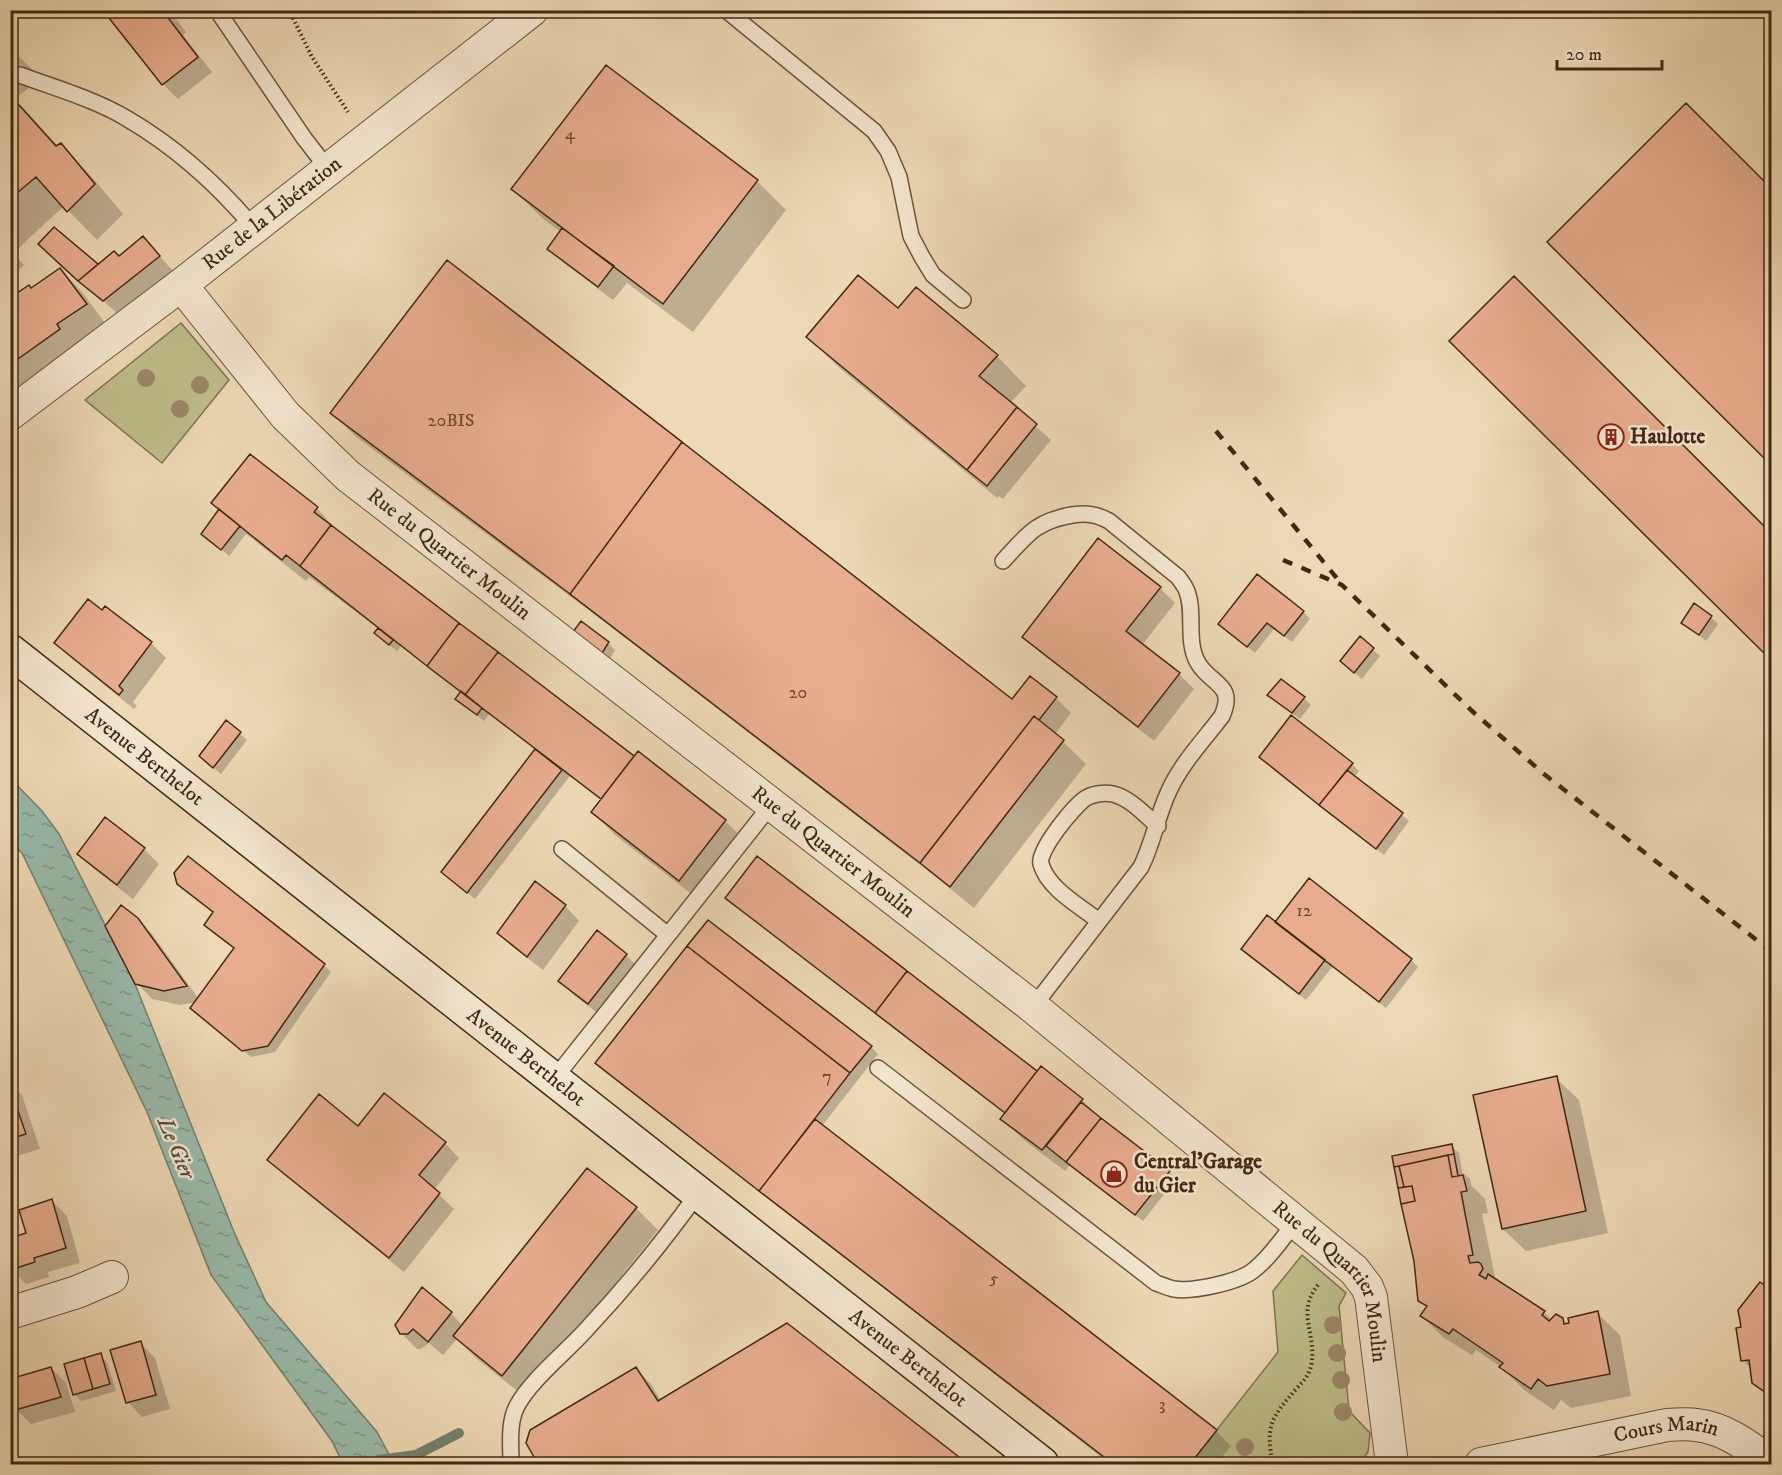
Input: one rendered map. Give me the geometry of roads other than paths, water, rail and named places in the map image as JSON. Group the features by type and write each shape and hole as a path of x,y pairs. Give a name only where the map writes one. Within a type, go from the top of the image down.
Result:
{"main road":[{"name":"Avenue Berthelot","path":"10,651 1042,1464"}],"street":[{"name":"Rue de la Libération","path":"10,414 254,228 532,10"},
{"name":"Rue du Quartier Moulin","path":"180,285 285,416 348,476 1033,1007 1339,1258 1362,1280 1371,1297 1392,1464"},
{"path":"10,1313 76,1293 112,1277"},
{"name":"Cours Marin","path":"1481,1464 1667,1425 1695,1424 1722,1431 1772,1464"}],"lane":[{"path":"218,10 304,138 328,169"},
{"path":"726,10 874,131 888,151 899,177 904,211 911,236 922,257 933,275 963,300"},
{"path":"20,75 124,117 166,144 201,171 227,196 254,228"},
{"path":"1004,561 1029,532 1054,518 1085,513 1109,520 1178,577 1186,588 1193,650 1198,663 1223,687 1227,697 1222,716 1178,774 1168,793 1158,826 1141,867 1033,1007"},
{"path":"1100,921 1056,886 1044,872 1040,861 1044,848 1078,805 1098,793 1112,794 1126,800 1158,826"},
{"path":"554,1079 771,805"},
{"path":"562,849 668,935"},
{"path":"878,1068 1156,1283 1172,1289 1188,1290 1238,1279 1254,1271 1269,1256 1295,1222"},
{"path":"511,1464 512,1426 517,1407 529,1389 586,1330 634,1275 674,1227 698,1193"}],"water":[{"name":"Le Gier","path":"10,778 42,811 59,834 135,984 234,1232 266,1302 377,1432 394,1464 343,1464 332,1441 211,1275 147,1112 22,853 11,842"}],"waterway":[{"path":"378,1460 416,1455 459,1433"}],"railway":[{"path":"1216,431 1340,582"},
{"path":"1283,560 1342,585 1472,711 1544,774 1772,952"}],"place":[{"name":"Haulotte","path":"1611,437"},
{"name":"Central'Garage du Gier","path":"1114,1174"}]}
